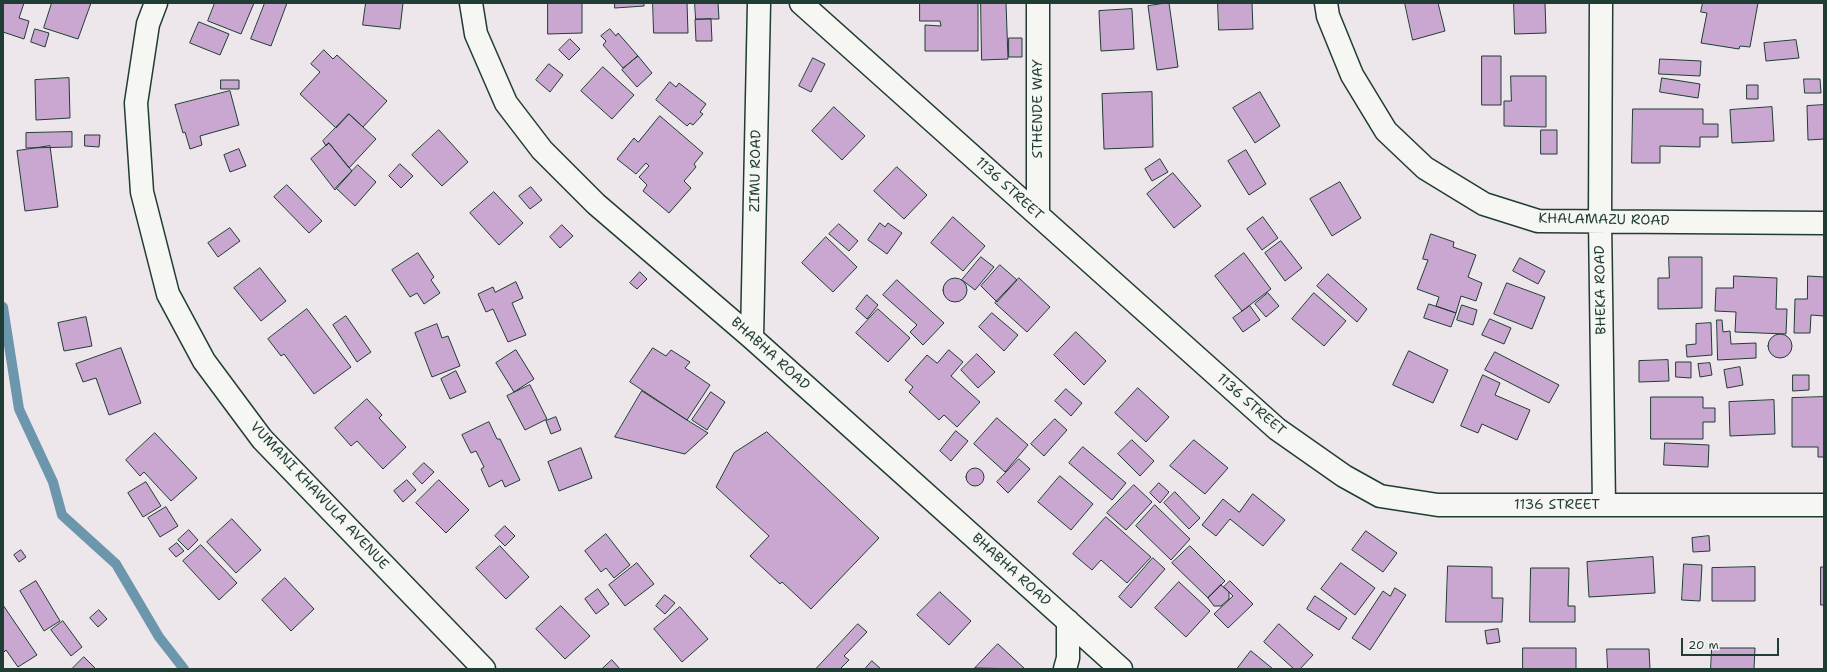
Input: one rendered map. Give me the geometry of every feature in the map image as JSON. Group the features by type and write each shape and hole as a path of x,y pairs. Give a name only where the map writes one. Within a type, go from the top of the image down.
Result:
{"street":[{"name":"VUMANI KHAWULA AVENUE","path":"156,3 148,24 136,103 142,192 168,294 204,361 262,439 484,669"},
{"name":"BHABHA ROAD","path":"471,3 476,34 506,103 542,150 596,204 752,338 1121,669"},
{"name":"ZIMU ROAD","path":"752,338 759,3"},
{"name":"1136 STREET","path":"801,3 1277,428 1344,476 1380,496 1438,505 1824,504"},
{"name":"STHENDE WAY","path":"1038,3 1038,215"},
{"name":"KHALAMAZU ROAD","path":"1326,3 1328,16 1352,75 1386,131 1425,168 1484,204 1538,221 1600,220 1824,223"},
{"name":"BHEKA ROAD","path":"1601,3 1600,220 1604,505"},
{"path":"1065,669 1068,658 1068,621"}],"building":[{"path":"3,3 24,3 19,18 29,21 24,39 3,32"},
{"path":"52,3 91,3 78,39 44,28"},
{"path":"215,3 254,3 241,34 208,21"},
{"path":"265,3 287,3 271,46 251,39"},
{"path":"366,3 403,3 400,29 363,25"},
{"path":"548,3 582,3 582,33 548,34"},
{"path":"615,3 644,3 644,6 615,8"},
{"path":"653,3 687,3 688,33 654,33"},
{"path":"695,3 718,3 719,19 696,19"},
{"path":"920,3 978,3 978,51 925,51 925,25 941,26 940,21 920,21"},
{"path":"981,3 1006,3 1008,59 982,60"},
{"path":"1169,3 1178,67 1157,70 1148,6"},
{"path":"1218,3 1252,3 1253,29 1219,30"},
{"path":"1405,3 1438,3 1445,31 1413,40"},
{"path":"1514,3 1545,3 1546,33 1515,34"},
{"path":"1703,3 1758,3 1750,47 1740,46 1739,49 1701,43 1707,13 1701,12"},
{"path":"1132,9 1134,49 1101,51 1099,11"},
{"path":"711,19 712,41 696,41 695,20"},
{"path":"199,22 229,34 220,55 190,43"},
{"path":"35,29 49,33 45,47 31,42"},
{"path":"610,29 616,36 618,33 638,56 623,68 603,45 606,41 601,36"},
{"path":"1009,38 1022,38 1022,57 1009,57"},
{"path":"570,39 580,49 569,60 559,50"},
{"path":"1796,40 1799,58 1766,61 1764,43"},
{"path":"324,50 333,59 337,55 387,101 363,127 349,114 336,128 300,94 320,72 311,64"},
{"path":"638,56 652,73 637,87 622,70"},
{"path":"1482,56 1501,56 1501,105 1482,105"},
{"path":"813,58 825,64 811,92 799,86"},
{"path":"1660,59 1701,61 1700,76 1659,74"},
{"path":"549,64 563,75 550,92 536,80"},
{"path":"603,67 634,95 612,119 581,91"},
{"path":"1511,76 1546,76 1546,127 1504,126 1504,101 1511,101"},
{"path":"69,78 70,118 36,120 35,80"},
{"path":"1662,78 1700,84 1698,98 1660,92"},
{"path":"1804,79 1820,79 1821,93 1805,93"},
{"path":"221,80 239,80 239,89 221,89"},
{"path":"670,82 676,87 679,83 706,104 700,112 703,114 693,125 690,123 687,126 656,100"},
{"path":"1747,85 1758,85 1758,99 1747,99"},
{"path":"230,91 239,125 200,136 202,145 190,149 185,132 183,133 175,105"},
{"path":"1152,92 1153,147 1104,149 1102,94"},
{"path":"1260,92 1280,126 1255,143 1233,108"},
{"path":"1824,105 1824,139 1808,140 1807,106"},
{"path":"834,107 865,136 842,160 812,131"},
{"path":"1772,107 1774,141 1732,143 1730,110"},
{"path":"1633,109 1703,109 1703,124 1718,124 1718,137 1700,137 1700,147 1660,146 1660,163 1632,163"},
{"path":"349,114 376,139 349,168 329,143 326,146 323,141"},
{"path":"660,116 703,153 694,164 696,167 684,181 691,188 669,213 643,191 647,185 639,177 649,166 646,163 636,174 617,159 634,138 638,142"},
{"path":"439,130 468,162 442,186 412,155"},
{"path":"1541,130 1557,130 1557,154 1541,154"},
{"path":"72,132 72,147 26,148 26,133"},
{"path":"85,135 100,135 99,147 85,146"},
{"path":"329,143 352,171 335,190 311,159"},
{"path":"50,146 58,207 25,211 17,151"},
{"path":"239,149 246,166 230,172 224,155"},
{"path":"1246,150 1266,184 1249,195 1228,161"},
{"path":"1160,159 1168,172 1152,181 1145,169"},
{"path":"400,164 413,176 401,188 389,176"},
{"path":"358,165 376,182 355,206 336,188"},
{"path":"897,167 927,195 904,219 874,191"},
{"path":"1173,173 1201,206 1174,228 1147,194"},
{"path":"1340,182 1361,218 1332,236 1310,199"},
{"path":"287,185 322,221 309,233 274,197"},
{"path":"531,187 542,200 530,209 519,196"},
{"path":"494,192 523,223 499,245 470,213"},
{"path":"953,217 985,246 963,271 931,243"},
{"path":"1263,217 1278,238 1262,250 1247,229"},
{"path":"880,223 885,227 888,223 902,233 887,254 868,240"},
{"path":"839,224 858,241 849,251 829,234"},
{"path":"562,225 573,236 560,248 550,237"},
{"path":"230,228 240,241 218,257 208,243"},
{"path":"1431,234 1454,242 1453,247 1476,255 1468,277 1482,283 1476,301 1461,296 1456,313 1436,306 1439,297 1417,289 1428,260 1423,259"},
{"path":"826,237 857,267 833,292 802,263"},
{"path":"1281,241 1302,268 1285,281 1265,253"},
{"path":"418,253 434,277 431,280 440,293 424,304 417,293 410,297 392,270"},
{"path":"1244,253 1271,289 1242,311 1215,276"},
{"path":"981,257 994,267 975,290 962,280"},
{"path":"1669,257 1702,257 1702,308 1658,309 1658,278 1669,278"},
{"path":"1520,258 1545,271 1538,284 1513,271"},
{"path":"1000,265 1017,280 997,302 981,286"},
{"path":"260,268 286,301 261,321 234,288"},
{"path":"640,272 647,279 637,289 630,283"},
{"path":"1328,274 1367,309 1357,322 1317,286"},
{"path":"1734,276 1777,278 1776,309 1787,309 1786,334 1735,332 1736,312 1715,311 1716,288 1733,288"},
{"path":"1808,276 1824,277 1824,316 1811,315 1810,333 1794,333 1795,299 1807,299"},
{"path":"955,278 964,281 967,290 964,299 955,302 946,299 943,290 946,281"},
{"path":"1019,278 1050,307 1027,332 995,303"},
{"path":"897,280 944,323 923,345 910,332 917,325 883,295"},
{"path":"516,282 523,298 512,303 526,335 508,342 493,309 486,312 478,294 493,287 495,292"},
{"path":"1507,283 1545,297 1532,329 1494,314"},
{"path":"1268,293 1279,306 1266,317 1255,304"},
{"path":"1314,293 1346,321 1324,346 1292,319"},
{"path":"867,295 878,305 867,319 856,309"},
{"path":"1429,304 1456,313 1451,327 1424,318"},
{"path":"1462,305 1477,310 1473,325 1457,320"},
{"path":"1250,306 1260,320 1243,332 1233,318"},
{"path":"307,309 351,367 314,394 284,354 281,356 268,339"},
{"path":"878,309 910,338 888,362 856,333"},
{"path":"992,313 1018,335 1004,351 979,327"},
{"path":"346,316 371,352 357,362 333,325"},
{"path":"86,317 92,346 64,351 58,323"},
{"path":"1490,319 1511,328 1504,344 1482,335"},
{"path":"1717,320 1722,320 1723,332 1730,331 1731,344 1756,343 1756,358 1718,360"},
{"path":"1711,323 1712,355 1687,357 1686,345 1696,344 1696,324"},
{"path":"437,324 442,338 448,336 460,366 432,377 415,333"},
{"path":"1076,332 1106,361 1084,385 1054,355"},
{"path":"1780,334 1785,335 1791,341 1791,351 1785,357 1780,358 1775,357 1769,351 1768,346 1769,341 1775,335"},
{"path":"121,348 141,403 109,415 96,378 83,382 76,364"},
{"path":"653,348 666,356 671,350 690,362 685,368 710,385 687,420 630,382"},
{"path":"516,350 534,379 514,392 496,363"},
{"path":"949,350 963,362 951,376 980,402 957,427 944,415 939,420 909,392 913,387 905,380 927,355 937,363"},
{"path":"1409,351 1448,370 1433,403 1393,385"},
{"path":"1495,352 1559,385 1549,403 1485,370"},
{"path":"977,354 995,372 978,388 961,370"},
{"path":"1668,360 1669,381 1639,382 1639,361"},
{"path":"1676,362 1691,362 1691,378 1676,377"},
{"path":"1710,363 1712,375 1700,377 1698,364"},
{"path":"1740,367 1743,385 1727,388 1724,370"},
{"path":"456,371 466,392 450,399 441,379"},
{"path":"1483,375 1500,383 1495,395 1530,410 1517,440 1482,424 1478,433 1461,426"},
{"path":"1793,375 1809,375 1809,390 1793,391"},
{"path":"530,385 547,419 525,430 507,396"},
{"path":"1138,388 1169,417 1146,442 1115,413"},
{"path":"1066,389 1082,403 1071,416 1055,401"},
{"path":"642,391 708,433 685,454 615,437"},
{"path":"711,392 725,402 707,430 692,420"},
{"path":"1651,397 1703,397 1703,408 1715,408 1715,422 1703,422 1703,439 1651,439"},
{"path":"1824,397 1824,457 1818,457 1818,447 1792,447 1792,398"},
{"path":"367,399 382,415 379,418 406,447 383,469 357,441 351,446 335,428"},
{"path":"1774,400 1775,434 1730,436 1729,402"},
{"path":"556,417 561,430 551,434 546,421"},
{"path":"997,418 1028,445 1005,472 974,444"},
{"path":"1055,419 1067,430 1044,456 1031,444"},
{"path":"489,422 497,439 500,439 520,480 505,487 502,480 489,487 481,469 484,467 476,451 471,453 462,435"},
{"path":"956,431 968,441 951,461 940,451"},
{"path":"767,432 879,538 811,609 782,582 780,584 750,556 769,536 716,487 734,453"},
{"path":"155,433 197,478 171,501 144,472 140,476 126,460"},
{"path":"1132,440 1154,461 1140,476 1118,454"},
{"path":"1194,440 1228,468 1205,494 1170,466"},
{"path":"1665,443 1709,445 1708,467 1664,465"},
{"path":"1083,447 1126,483 1112,500 1069,463"},
{"path":"581,448 592,478 559,491 548,462"},
{"path":"1019,459 1030,469 1008,493 997,482"},
{"path":"424,463 434,472 422,484 413,474"},
{"path":"975,468 981,471 984,477 981,483 975,486 969,483 966,477 969,471"},
{"path":"1060,476 1093,504 1071,530 1038,502"},
{"path":"407,480 416,490 403,502 394,491"},
{"path":"439,480 469,510 446,533 416,503"},
{"path":"146,482 161,506 143,517 128,493"},
{"path":"1159,483 1169,492 1160,503 1150,493"},
{"path":"1134,485 1152,502 1126,530 1107,513"},
{"path":"1175,492 1200,518 1189,529 1164,503"},
{"path":"1253,494 1285,520 1263,546 1230,519 1216,536 1202,525 1223,499 1239,512"},
{"path":"1155,505 1190,539 1171,560 1136,526"},
{"path":"166,507 178,526 160,537 148,518"},
{"path":"1106,517 1151,557 1127,583 1101,560 1092,570 1073,554"},
{"path":"232,519 261,550 236,573 207,542"},
{"path":"505,526 515,536 505,546 495,536"},
{"path":"189,530 198,540 188,550 178,540"},
{"path":"1366,531 1397,553 1383,572 1352,550"},
{"path":"606,534 630,565 614,578 606,568 601,572 585,551"},
{"path":"1709,536 1710,551 1693,552 1692,538"},
{"path":"177,543 184,551 176,557 169,549"},
{"path":"201,545 237,583 219,600 183,561"},
{"path":"500,546 529,577 506,599 476,568"},
{"path":"1190,546 1225,581 1208,598 1172,563"},
{"path":"21,550 26,557 19,562 14,555"},
{"path":"1653,557 1655,593 1589,597 1587,562"},
{"path":"1153,558 1165,569 1131,608 1119,597"},
{"path":"637,563 654,584 625,606 609,585"},
{"path":"1341,563 1375,588 1355,615 1321,589"},
{"path":"1684,564 1702,565 1700,601 1682,600"},
{"path":"1448,566 1492,567 1492,598 1503,598 1502,622 1446,622"},
{"path":"1755,567 1755,601 1712,601 1712,568"},
{"path":"1821,567 1824,567 1824,605 1821,605"},
{"path":"1531,568 1569,568 1568,606 1575,606 1575,622 1530,622"},
{"path":"285,578 314,609 291,631 262,600"},
{"path":"36,581 60,621 44,631 20,591"},
{"path":"1230,581 1253,604 1228,628 1214,614 1233,596 1224,587"},
{"path":"1179,582 1210,611 1186,637 1155,608"},
{"path":"1221,585 1229,592 1229,599 1221,606 1214,606 1208,598"},
{"path":"1395,588 1406,595 1370,650 1352,638 1383,591 1390,596"},
{"path":"598,589 609,604 596,614 585,599"},
{"path":"940,592 971,621 949,645 917,615"},
{"path":"665,595 675,603 665,614 656,606"},
{"path":"1315,596 1347,618 1339,630 1307,609"},
{"path":"3,605 37,655 18,667 6,650 3,653"},
{"path":"561,606 590,636 565,659 536,629"},
{"path":"680,607 708,639 682,662 654,629"},
{"path":"99,610 107,619 98,627 90,618"},
{"path":"63,621 82,647 71,656 51,630"},
{"path":"858,624 867,632 844,656 849,660 840,669 816,669"},
{"path":"1279,624 1313,655 1300,669 1294,669 1264,642"},
{"path":"1498,629 1500,642 1487,644 1485,631"},
{"path":"998,644 1025,669 975,668"},
{"path":"1523,648 1576,648 1576,669 1523,669"},
{"path":"1712,648 1755,648 1754,669 1711,669"},
{"path":"1607,649 1649,649 1650,669 1608,669"},
{"path":"1251,651 1273,669 1237,669"},
{"path":"84,657 96,669 72,669"},
{"path":"612,660 620,669 602,669"},
{"path":"872,661 881,669 865,669"}],"waterway":[{"path":"3,307 19,409 53,482 62,515 116,564 159,637 184,669"}]}
